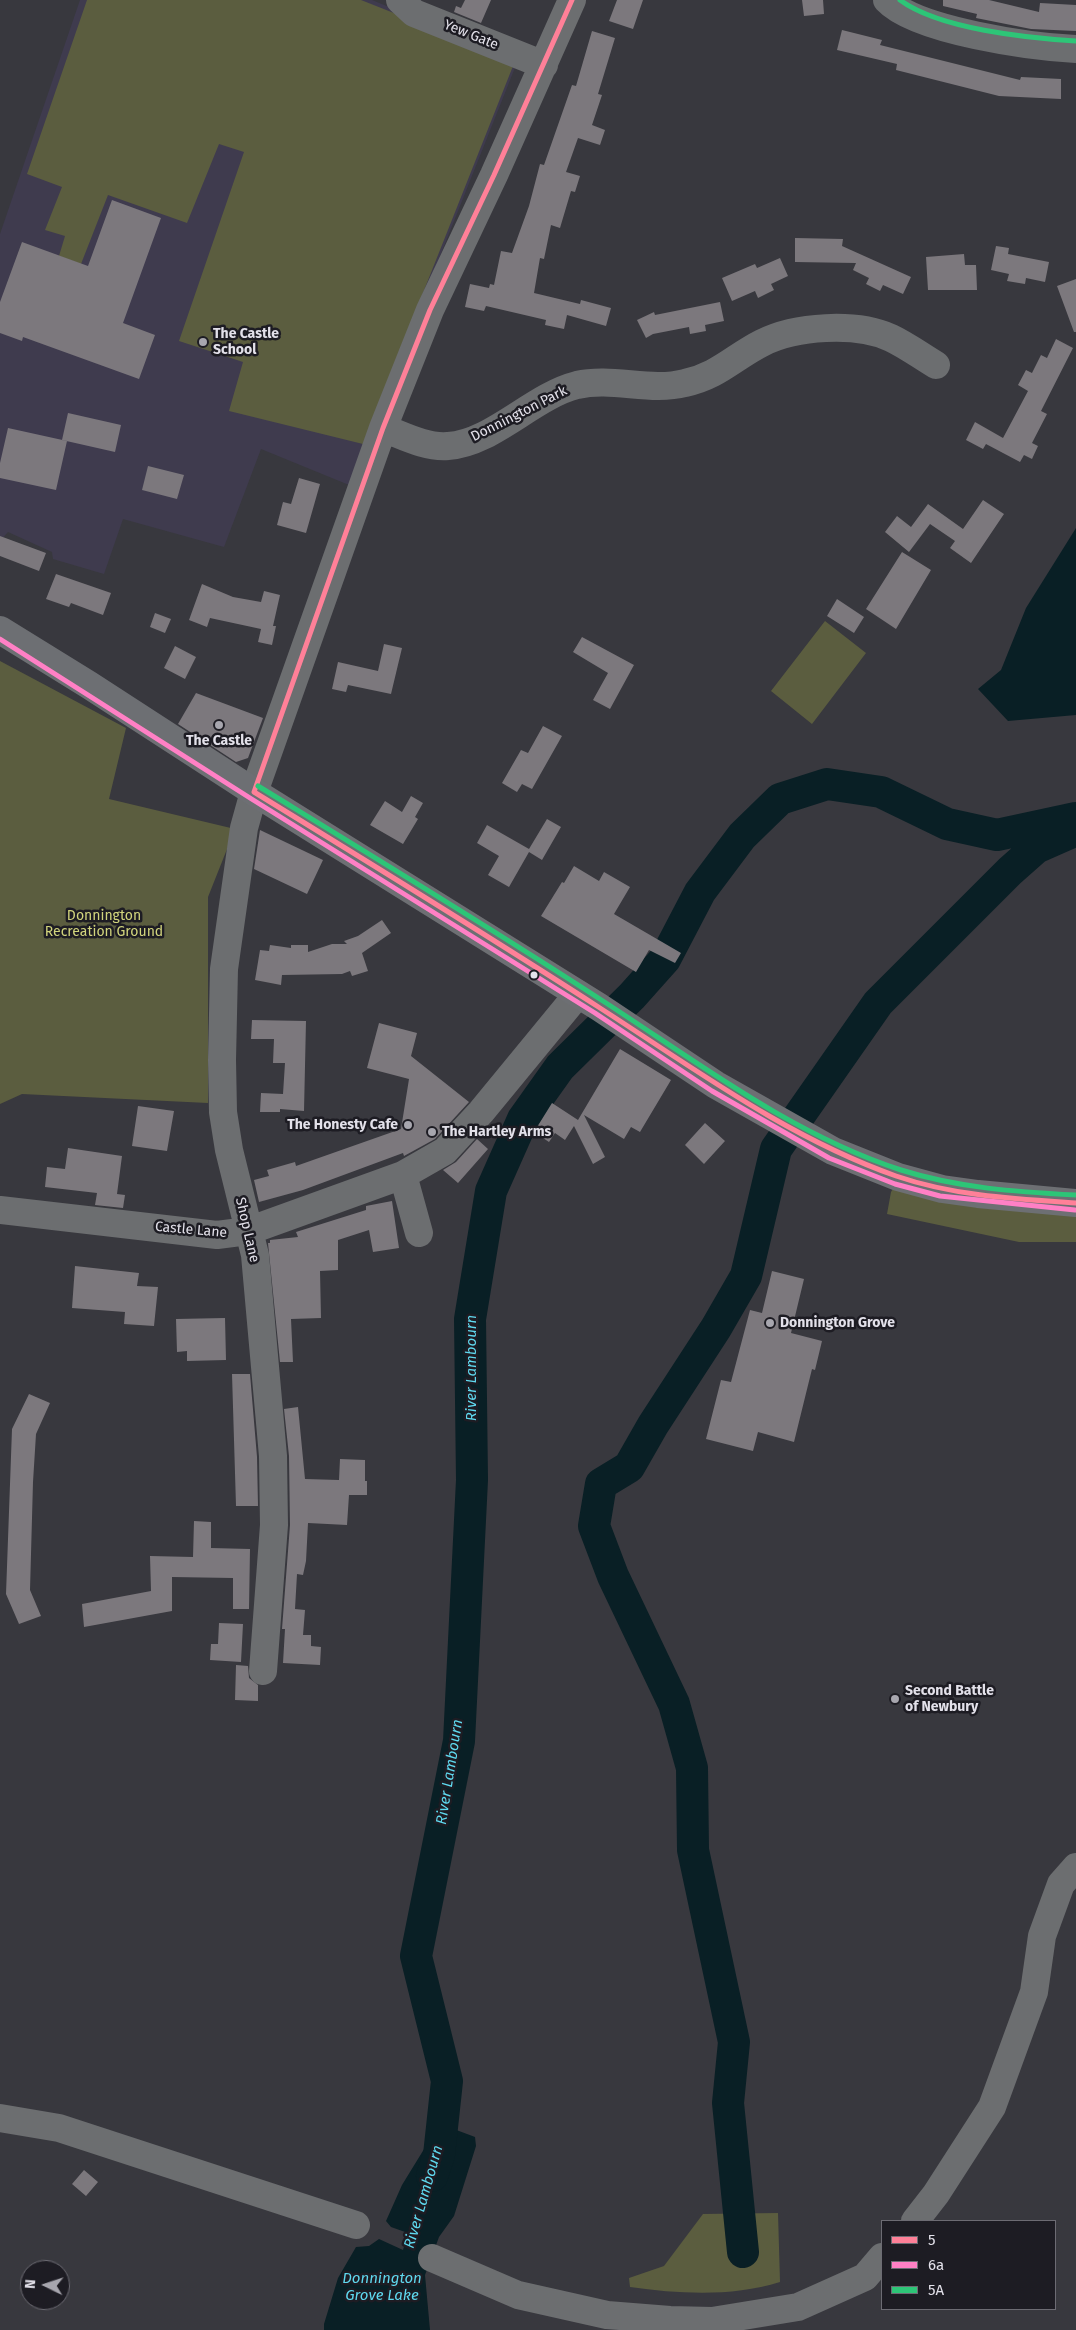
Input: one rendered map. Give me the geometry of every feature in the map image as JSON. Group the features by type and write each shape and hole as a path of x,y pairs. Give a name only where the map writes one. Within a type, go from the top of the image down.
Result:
{"main road":[{"path":"0,630 254,792 599,1007 708,1080 774,1120 833,1151 898,1177 942,1188 978,1194 1076,1203"}],"street":[{"name":"Yew Gate","path":"400,0 414,13 544,65"},
{"name":"Shop Lane","path":"264,1671 274,1525 273,1456 255,1255 229,1150 223,1112 224,969 244,828 254,792 383,428 430,310 544,65 572,0"},
{"path":"887,0 903,14 999,40 1076,49"},
{"name":"Donnington Park","path":"383,428 426,443 448,446 473,439 512,419 547,396 577,385 609,382 672,387 696,381 724,369 762,343 782,336 812,330 858,329 890,338 936,365"},
{"name":"Castle Lane","path":"0,1210 217,1235 248,1231 404,1175 445,1151 481,1112 599,1007"},
{"path":"404,1175 419,1233"},
{"path":"916,2220 931,2201 992,2107 1034,1992 1045,1927 1061,1884 1076,1867"},
{"path":"0,2118 59,2128 356,2225"},
{"path":"432,2258 518,2295 580,2309 616,2316 712,2321 798,2308 865,2276 881,2258"}],"shaded area":[{"name":"The Castle School","path":"80,0 372,0 518,60 349,485 261,449 224,547 123,519 104,574 53,559 52,552 8,532 0,541 0,234"}],"green space":[{"name":"The Castle School","path":"87,0 361,0 515,61 363,444 229,411 243,362 179,341 244,152 219,144 187,223 108,195 81,264 59,256 65,236 45,230 62,187 27,174"},
{"path":"825,621 866,653 812,724 771,691"},
{"name":"Donnington Recreation Ground","path":"0,661 126,728 109,799 235,829 208,897 208,1103 22,1094 0,1104"},
{"path":"894,1187 1076,1214 1076,1242 1019,1242 887,1214 891,1192"},
{"path":"778,2213 780,2282 743,2290 706,2293 630,2287 629,2278 664,2266 703,2214"}],"water":[{"path":"1076,528 1076,715 1008,721 978,689 1001,670 1026,608"},
{"name":"Donnington Grove Lake","path":"451,2128 475,2137 476,2146 454,2216 439,2237 425,2275 430,2330 324,2330 324,2324 338,2278 356,2247 369,2246 379,2239 403,2250 408,2233 391,2227 386,2221 402,2185 429,2141"}],"building":[{"path":"465,0 491,0 481,23 454,12 456,6 461,8"},
{"path":"617,0 643,0 633,29 609,21"},
{"path":"802,0 823,0 824,14 804,16"},
{"path":"943,0 989,0 1039,12 1040,3 1076,5 1076,31 1031,29 976,18 977,14 943,6"},
{"path":"842,30 882,40 880,45 1020,80 1021,77 1061,79 1061,99 999,96 896,70 897,64 837,50"},
{"path":"592,31 615,38 598,94 602,95 592,125 605,130 600,145 578,138 566,172 580,176 575,192 571,191 560,228 551,225 544,259 540,258 534,293 580,304 581,300 611,308 606,326 567,315 564,329 545,325 546,320 486,306 484,311 465,307 470,284 489,288 490,284 494,285 501,251 512,253 529,206 540,164 544,165 572,85 576,86"},
{"path":"112,200 161,218 123,323 155,335 139,379 23,337 22,341 0,333 0,302 22,242 88,266"},
{"path":"795,238 843,239 842,246 911,277 903,294 883,285 880,291 866,284 869,278 853,270 856,263 795,262"},
{"path":"996,246 1009,248 1008,254 1049,262 1045,282 1026,278 1025,284 1007,281 1009,274 991,270"},
{"path":"964,254 965,265 976,265 977,290 928,290 926,257"},
{"path":"780,258 788,276 771,284 774,290 758,298 755,291 732,301 722,278 755,264 757,268"},
{"path":"1076,279 1076,332 1074,332 1057,286"},
{"path":"720,302 724,321 705,325 706,331 690,334 689,327 653,334 646,338 637,320 654,312 655,315"},
{"path":"1056,339 1073,348 1041,411 1047,414 1032,443 1038,446 1032,459 1024,455 1020,462 986,444 983,449 966,440 975,422 1003,438 1028,391 1018,385 1026,370 1032,373 1041,355 1047,358"},
{"path":"68,413 121,425 115,452 62,440"},
{"path":"8,428 67,441 56,490 0,478 0,463"},
{"path":"148,466 184,475 177,499 142,490"},
{"path":"299,478 320,484 306,533 277,525 283,502 291,504"},
{"path":"983,500 1004,514 971,563 950,548 955,541 930,524 909,552 885,532 897,516 911,527 928,504 963,529"},
{"path":"0,536 46,553 39,571 0,556"},
{"path":"902,552 931,570 896,629 866,609"},
{"path":"56,574 111,593 103,615 71,603 69,607 46,599"},
{"path":"202,584 233,597 261,602 264,591 280,595 273,626 276,626 272,645 258,642 261,629 210,618 207,627 189,620"},
{"path":"837,599 864,617 854,633 827,616"},
{"path":"155,613 171,619 165,633 150,627"},
{"path":"582,637 634,665 610,709 593,700 608,673 573,652"},
{"path":"384,644 402,648 391,694 348,685 346,692 332,689 338,662 378,671"},
{"path":"175,646 196,657 185,679 164,668"},
{"name":"The Castle","path":"196,693 263,718 248,758 236,762 178,724"},
{"path":"543,726 562,736 532,789 522,784 517,792 502,783 521,750 528,753"},
{"path":"411,796 423,803 415,817 418,819 403,844 370,825 385,801 402,812"},
{"path":"547,819 561,827 542,860 529,852 509,887 488,875 499,856 477,843 487,825 529,849"},
{"path":"260,830 323,860 307,894 254,869"},
{"path":"574,866 599,881 604,872 630,887 614,914 681,953 675,963 649,950 636,972 541,916"},
{"path":"382,920 391,933 362,953 368,971 352,976 350,971 342,974 282,975 281,985 255,980 260,950 269,951 270,945 291,948 291,945 308,945 308,952 332,944 347,944 344,941 358,936"},
{"path":"252,1020 306,1021 304,1111 280,1109 280,1112 260,1112 261,1093 283,1094 285,1063 273,1063 274,1039 251,1039"},
{"path":"379,1023 417,1033 411,1056 469,1102 435,1139 404,1156 403,1153 303,1190 259,1202 254,1180 269,1176 267,1170 295,1162 296,1166 401,1129 409,1079 367,1068"},
{"path":"620,1049 671,1080 640,1132 631,1127 624,1139 584,1115 605,1157 593,1164 574,1126 565,1140 555,1133 549,1142 534,1132 552,1103 578,1120"},
{"path":"138,1106 174,1111 167,1151 132,1146"},
{"path":"705,1123 725,1141 704,1164 685,1145"},
{"path":"477,1139 488,1149 458,1183 443,1170 456,1162"},
{"path":"68,1148 122,1156 117,1194 125,1195 123,1208 95,1205 97,1193 45,1187 47,1167 65,1169"},
{"path":"392,1201 399,1248 373,1252 369,1230 338,1240 338,1270 320,1271 321,1318 291,1319 293,1362 280,1362 268,1243 270,1243 270,1240 298,1237 296,1232 366,1210 366,1206"},
{"path":"75,1266 139,1273 137,1286 158,1287 154,1326 124,1324 125,1312 72,1308"},
{"path":"772,1271 804,1279 791,1333 822,1341 815,1370 812,1369 794,1442 758,1432 753,1451 706,1439 721,1380 731,1382 750,1310 762,1313"},
{"path":"225,1318 226,1360 187,1361 187,1351 177,1352 176,1319"},
{"path":"232,1374 250,1374 257,1457 258,1506 236,1506"},
{"path":"29,1394 50,1403 36,1434 33,1482 30,1590 41,1616 19,1624 6,1594 12,1429"},
{"path":"298,1407 305,1479 339,1480 340,1459 365,1460 365,1481 367,1481 367,1495 349,1495 347,1525 308,1523 306,1561 303,1575 297,1574 295,1609 305,1610 303,1635 311,1635 311,1646 321,1647 320,1665 283,1663 285,1629 282,1629 290,1525 289,1456 284,1409"},
{"path":"194,1521 211,1522 211,1548 250,1549 249,1609 233,1609 233,1578 172,1577 172,1611 84,1627 82,1604 151,1591 150,1556 193,1557"},
{"path":"219,1623 243,1624 241,1662 210,1660 211,1644 218,1644"},
{"path":"236,1665 248,1666 249,1678 258,1685 258,1701 235,1700"},
{"path":"84,2170 98,2182 86,2196 72,2184"}],"waterway":[{"name":"River Lambourn","path":"432,2176 439,2155 447,2081 416,1956 459,1741 472,1480 470,1319 491,1191 523,1119 560,1067 632,996 665,959 700,892 742,836 780,799 827,784 881,792 947,824 997,835 1076,818"},
{"path":"743,2252 728,2103 734,2042 693,1850 692,1768 674,1704 613,1576 594,1526 601,1484 629,1467 653,1425 716,1328 746,1276 776,1149 878,1003 1010,871 1036,848 1074,831"}],"transit line":[{"name":"5","path":"572,0 494,175 430,310 383,428 254,792 514,953 743,1101 818,1142 856,1160 918,1183 985,1196 1076,1203"},
{"name":"5A","path":"900,0 917,10 960,25 1009,34 1076,41"},
{"name":"6a","path":"0,639 250,798 595,1013 712,1091 829,1158 895,1184 940,1196 1075,1210"},
{"name":"5A","path":"258,786 519,947 748,1096 823,1138 901,1170 944,1181 1010,1191 1076,1195"}],"place":[{"name":"The Castle School","path":"203,342"},
{"name":"The Castle","path":"219,725"},
{"name":"The Honesty Cafe","path":"408,1125"},
{"name":"The Hartley Arms","path":"432,1132"},
{"name":"Donnington Grove","path":"770,1323"},
{"name":"Second Battle of Newbury","path":"895,1699"}]}
